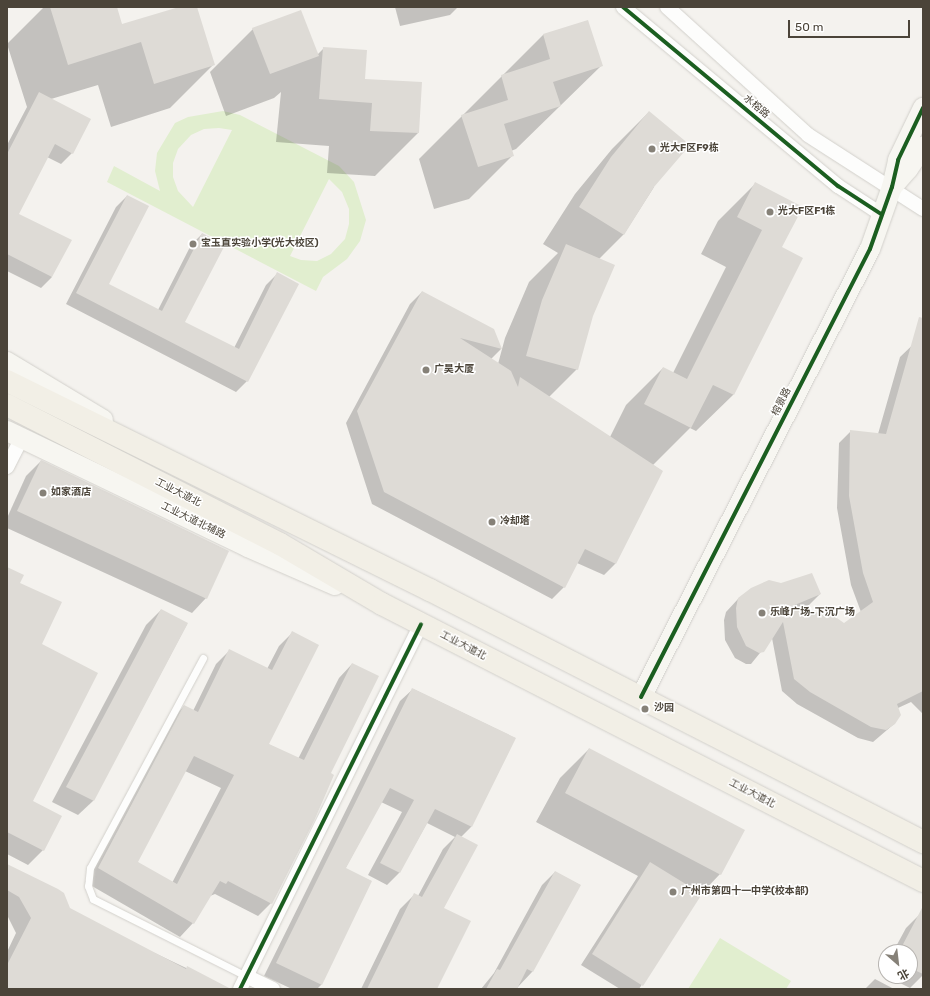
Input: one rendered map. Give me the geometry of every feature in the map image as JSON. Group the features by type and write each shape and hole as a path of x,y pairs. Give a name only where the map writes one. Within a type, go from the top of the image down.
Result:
{"main road":[{"path":"7,381 641,697 923,842"},
{"name":"工业大道北","path":"7,405 280,544 382,604 923,881"}],"street":[{"name":"水榕路","path":"623,7 838,186 881,214"},
{"name":"水榕路","path":"667,7 808,135 892,187 923,209"},
{"name":"榕景路","path":"641,697 870,249 881,214 892,187 898,160 923,108"},
{"name":"榕景路","path":"892,187 908,169 923,147"},
{"path":"7,362 86,408 148,452"},
{"path":"7,467 14,435"},
{"name":"工业大道北辅路","path":"14,435 248,547 382,604"},
{"path":"240,989 422,624"},
{"path":"246,976 273,989"}],"lane":[{"path":"203,658 90,868 88,886 93,899 246,976"}],"green space":[{"path":"223,111 240,115 339,166 354,182 366,220 360,241 347,259 323,277 316,291 107,182 114,166 160,191 155,171 157,153 175,123 188,117","holes":["219,128 232,130 193,207 178,191 173,177 173,163 178,149 191,135 204,129","329,179 342,192 349,209 349,224 345,239 331,254 317,261 301,260 290,256"]},
{"path":"720,938 791,981 786,989 688,989"}],"building":[{"path":"50,7 117,7 122,24 179,7 197,7 215,65 154,84 141,42 68,65"},
{"path":"301,10 319,56 270,74 252,28"},
{"path":"588,20 603,66 553,82 561,106 504,124 514,156 478,167 461,115 508,100 501,75 550,59 543,34"},
{"path":"323,47 367,50 365,79 422,82 419,133 370,131 372,103 319,99"},
{"path":"39,92 91,119 73,154 55,144 19,214 72,240 52,277 7,254 7,154"},
{"path":"649,111 690,145 654,187 624,235 579,207 611,157"},
{"path":"755,182 803,207 782,247 803,258 734,395 713,385 691,428 644,404 663,367 687,379 762,230 737,217"},
{"path":"127,195 149,206 109,284 162,311 202,233 225,245 185,322 239,349 277,272 299,284 248,382 76,293"},
{"path":"566,244 615,265 593,316 578,370 526,356 542,300"},
{"path":"422,291 494,329 502,349 460,338 511,371 518,387 520,377 663,471 616,564 585,549 565,588 384,492 357,411"},
{"path":"919,317 923,318 923,691 897,704 901,715 895,724 886,730 871,727 810,692 794,679 783,622 764,652 759,653 746,646 737,627 736,608 738,598 751,588 769,580 781,583 812,573 821,594 790,607 834,616 844,623 873,602 863,573 849,496 850,430 886,434"},
{"path":"41,460 229,551 207,599 17,511"},
{"path":"7,567 24,575 20,583 62,602 42,644 98,673 33,801 62,816 44,851 7,832"},
{"path":"161,609 188,623 94,801 66,787"},
{"path":"292,631 319,645 269,744 304,760 352,663 379,676 331,773 334,775 314,821 272,904 228,881 226,884 220,881 194,924 98,868 184,705 198,712 229,649 272,670","holes":["194,756 234,775 177,884 138,862"]},
{"path":"412,688 516,738 472,827 435,809 400,873 380,863 414,800 390,788 346,868 372,881 322,985 276,963"},
{"path":"589,748 745,830 721,875 565,793"},
{"path":"457,834 478,845 444,908 471,921 437,989 367,989 414,893 422,897"},
{"path":"650,862 702,894 643,986 592,954"},
{"path":"7,864 64,893 70,908 186,969 187,966 231,989 7,989 7,965 31,918 19,897 7,890"},
{"path":"555,871 581,885 533,972 527,969 517,989 486,989 497,969 500,970"},
{"path":"923,906 923,974 918,972 918,944 903,944"}],"cycle path":[{"path":"623,7 838,186 881,214"},
{"path":"641,697 870,249 892,187 898,160 923,108"},
{"path":"240,989 421,624"}],"place":[{"name":"光大F区F9栋","path":"652,149"},
{"name":"光大F区F1栋","path":"770,212"},
{"name":"宝玉直实验小学(光大校区)","path":"193,244"},
{"name":"广昊大厦","path":"426,370"},
{"name":"如家酒店","path":"43,493"},
{"name":"冷却塔","path":"492,522"},
{"name":"乐峰广场-下沉广场","path":"762,613"},
{"name":"沙园","path":"645,709"},
{"name":"广州市第四十一中学(校本部)","path":"673,892"}]}
